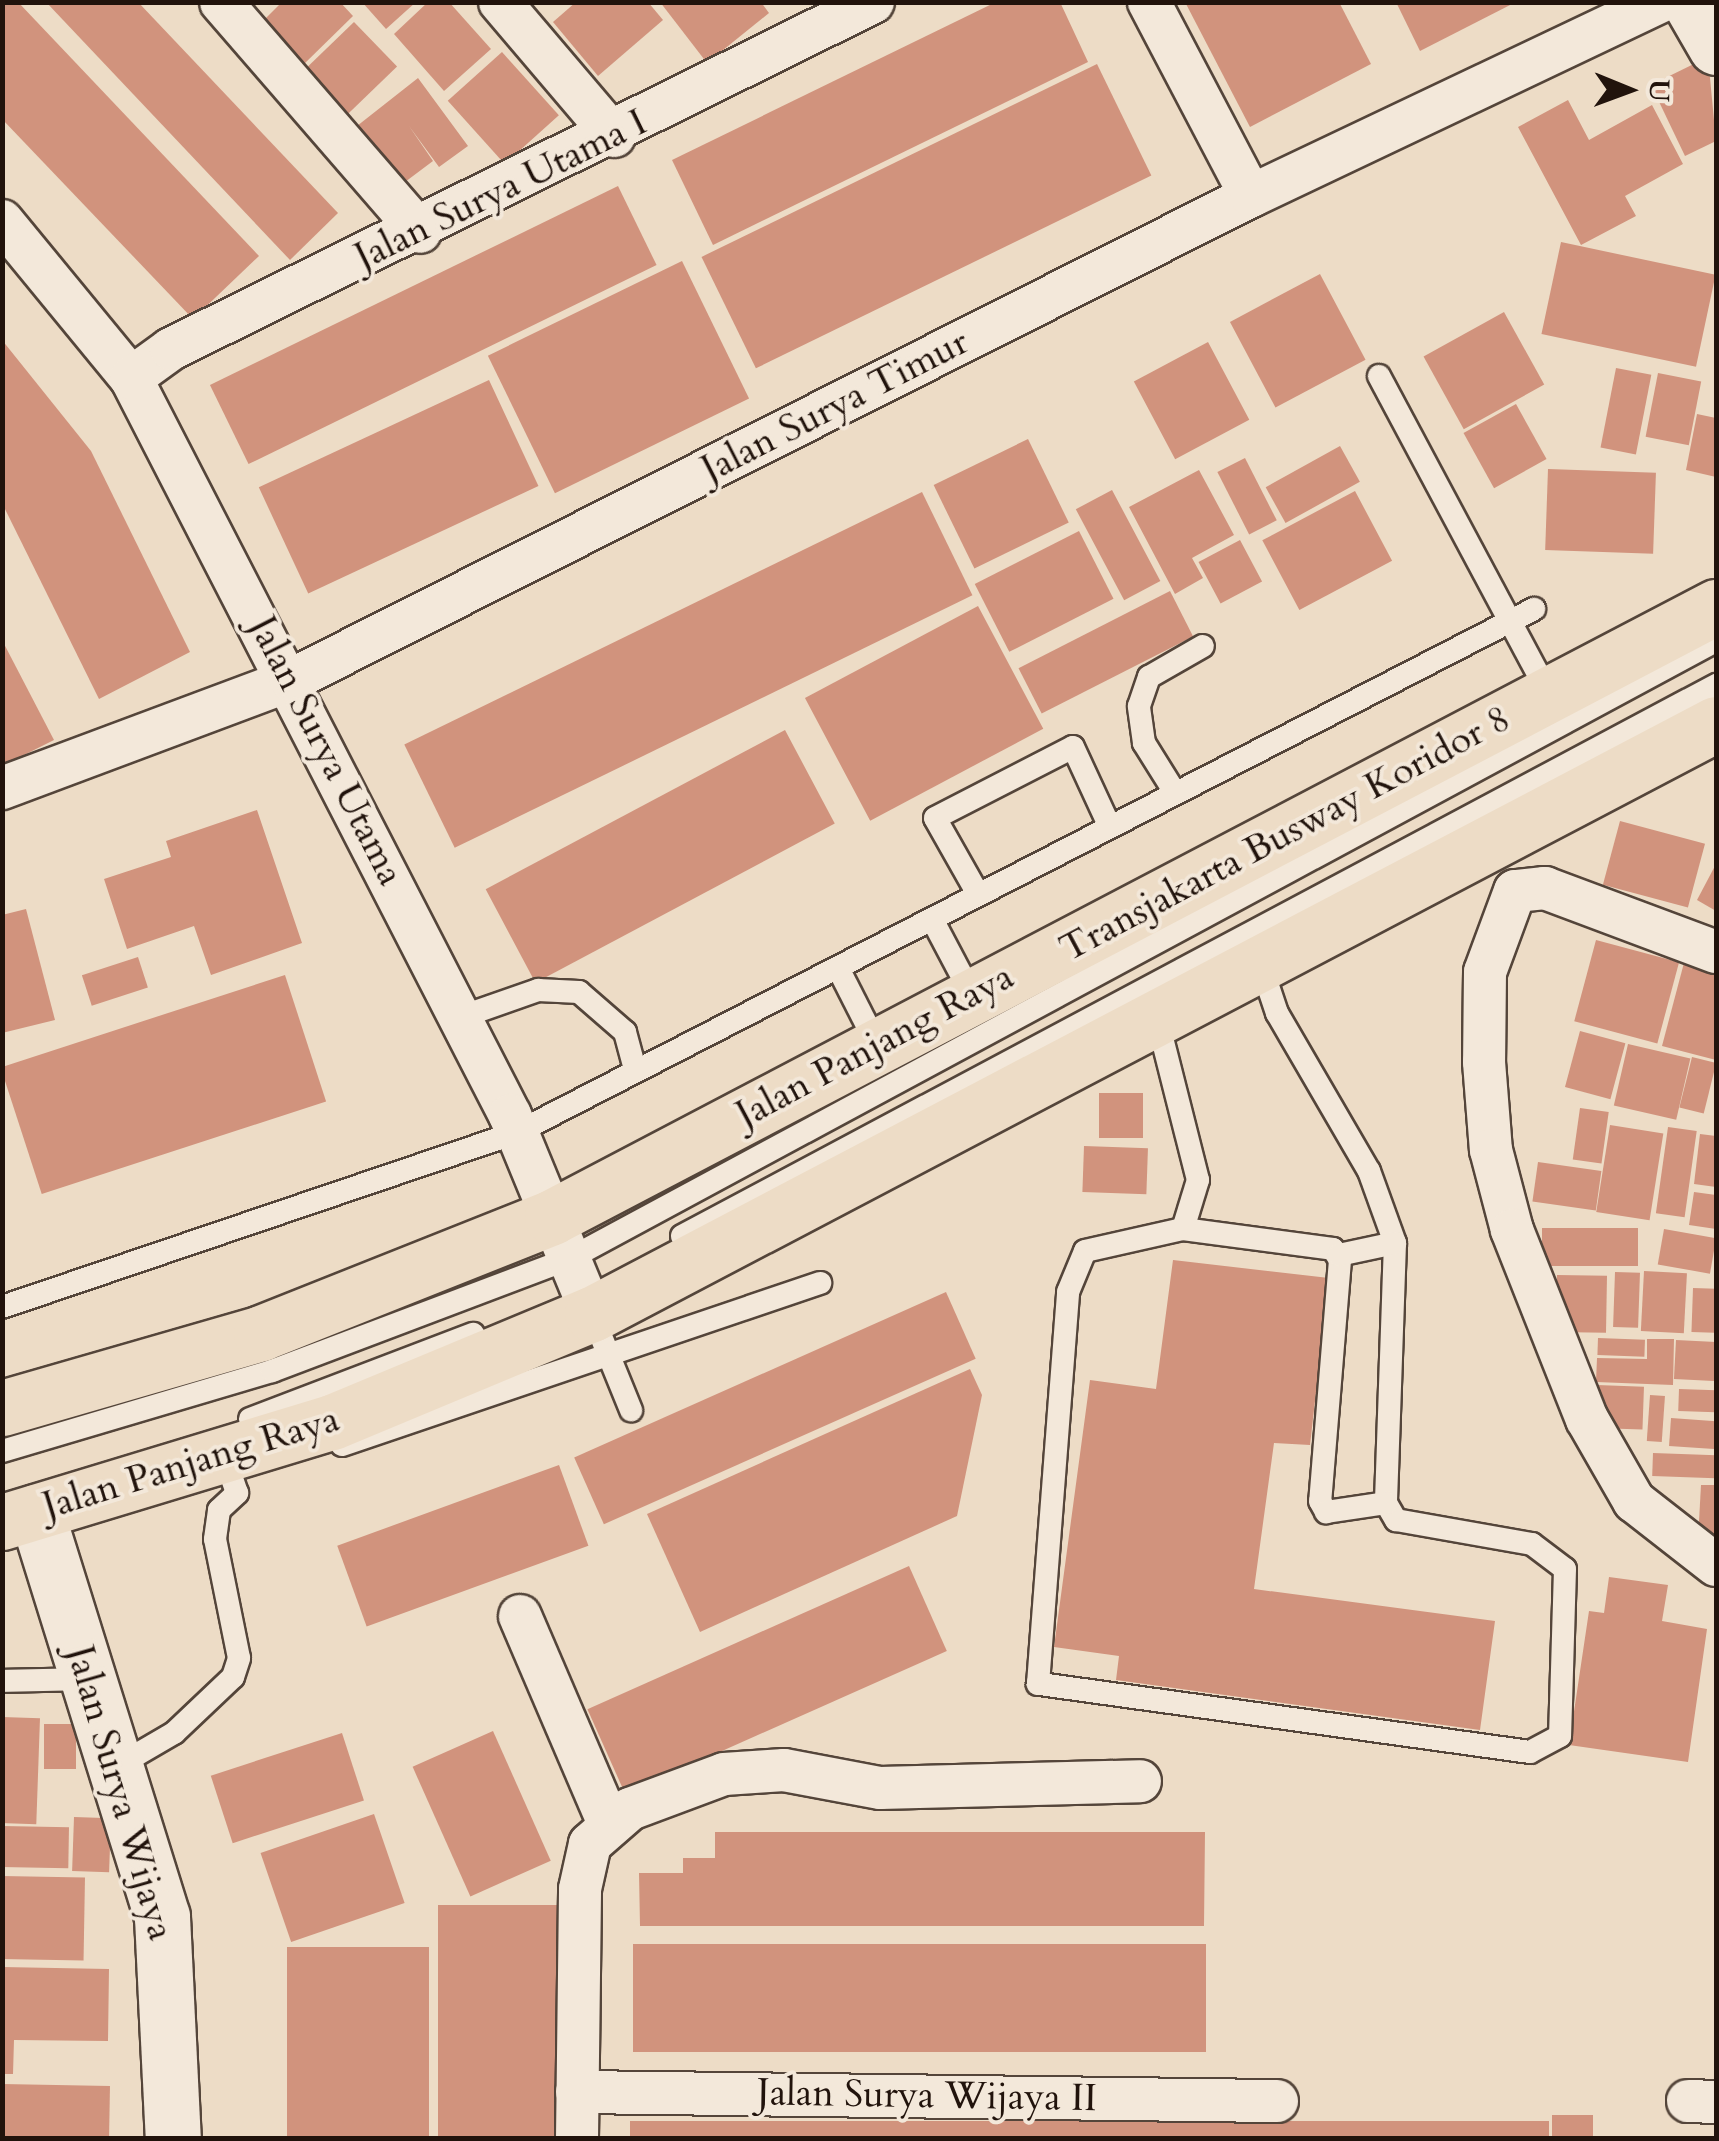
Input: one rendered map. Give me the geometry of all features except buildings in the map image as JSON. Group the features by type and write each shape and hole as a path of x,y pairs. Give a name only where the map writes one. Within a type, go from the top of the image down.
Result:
{"main road":[{"name":"Jalan Panjang Raya","path":"2,1408 261,1334 581,1288 877,1044 1716,607"},
{"name":"Jalan Panjang Raya","path":"14,1510 225,1458 1157,1018 1716,724"}],"street":[{"path":"221,2 420,232"},
{"path":"500,2 614,136"},
{"path":"1149,2 1251,196"},
{"name":"Jalan Surya Timur","path":"2,788 291,680 1251,196 1659,2"},
{"path":"1690,2 1716,47"},
{"name":"Jalan Surya Utama I","path":"131,378 171,350 614,136 848,8"},
{"name":"Jalan Surya Utama","path":"2,222 131,378 291,680 518,1132 581,1288"},
{"path":"1716,952 1544,888 1515,892 1485,972 1484,1062 1491,1150 1512,1230 1587,1419 1634,1500 1716,1565"},
{"name":"Jalan Surya Wijaya","path":"14,1510 89,1679 119,1765 162,1917 173,2138"},
{"path":"520,1616 610,1826"},
{"path":"577,2138 580,1889 590,1844 630,1809 724,1774 784,1770 880,1788 1140,1781"},
{"name":"Jalan Surya Wijaya II","path":"576,2092 1277,2101"}],"lane":[{"path":"1380,376 1549,695"},
{"path":"2,1307 518,1132 1534,609"},
{"name":"Transjakarta Busway Koridor 8","path":"2,1451 272,1370 581,1288 1716,642"},
{"path":"1174,791 1144,742 1139,706 1149,678 1204,646"},
{"name":"Transjakarta Busway Koridor 8","path":"14,1510 293,1405 581,1288 1716,685"},
{"path":"978,894 935,818 1073,747 1109,825"},
{"path":"932,919 972,995"},
{"path":"1260,961 1277,1012 1369,1172 1396,1243 1386,1502 1396,1520 1532,1544 1565,1569 1560,1736 1546,1750 1038,1684 1072,1267 1085,1251 1183,1229 1338,1254 1396,1243"},
{"path":"838,968 877,1044"},
{"path":"461,1018 538,990 580,992 625,1032 636,1070"},
{"path":"1157,1018 1198,1180 1183,1229"},
{"path":"1338,1254 1320,1501 1326,1512 1386,1502"},
{"path":"314,1454 581,1288 820,1283"},
{"path":"581,1288 631,1410"},
{"path":"119,1765 174,1733 233,1677 240,1658 215,1539 219,1510 237,1493 225,1458"},
{"path":"2,1681 89,1679"}]}
